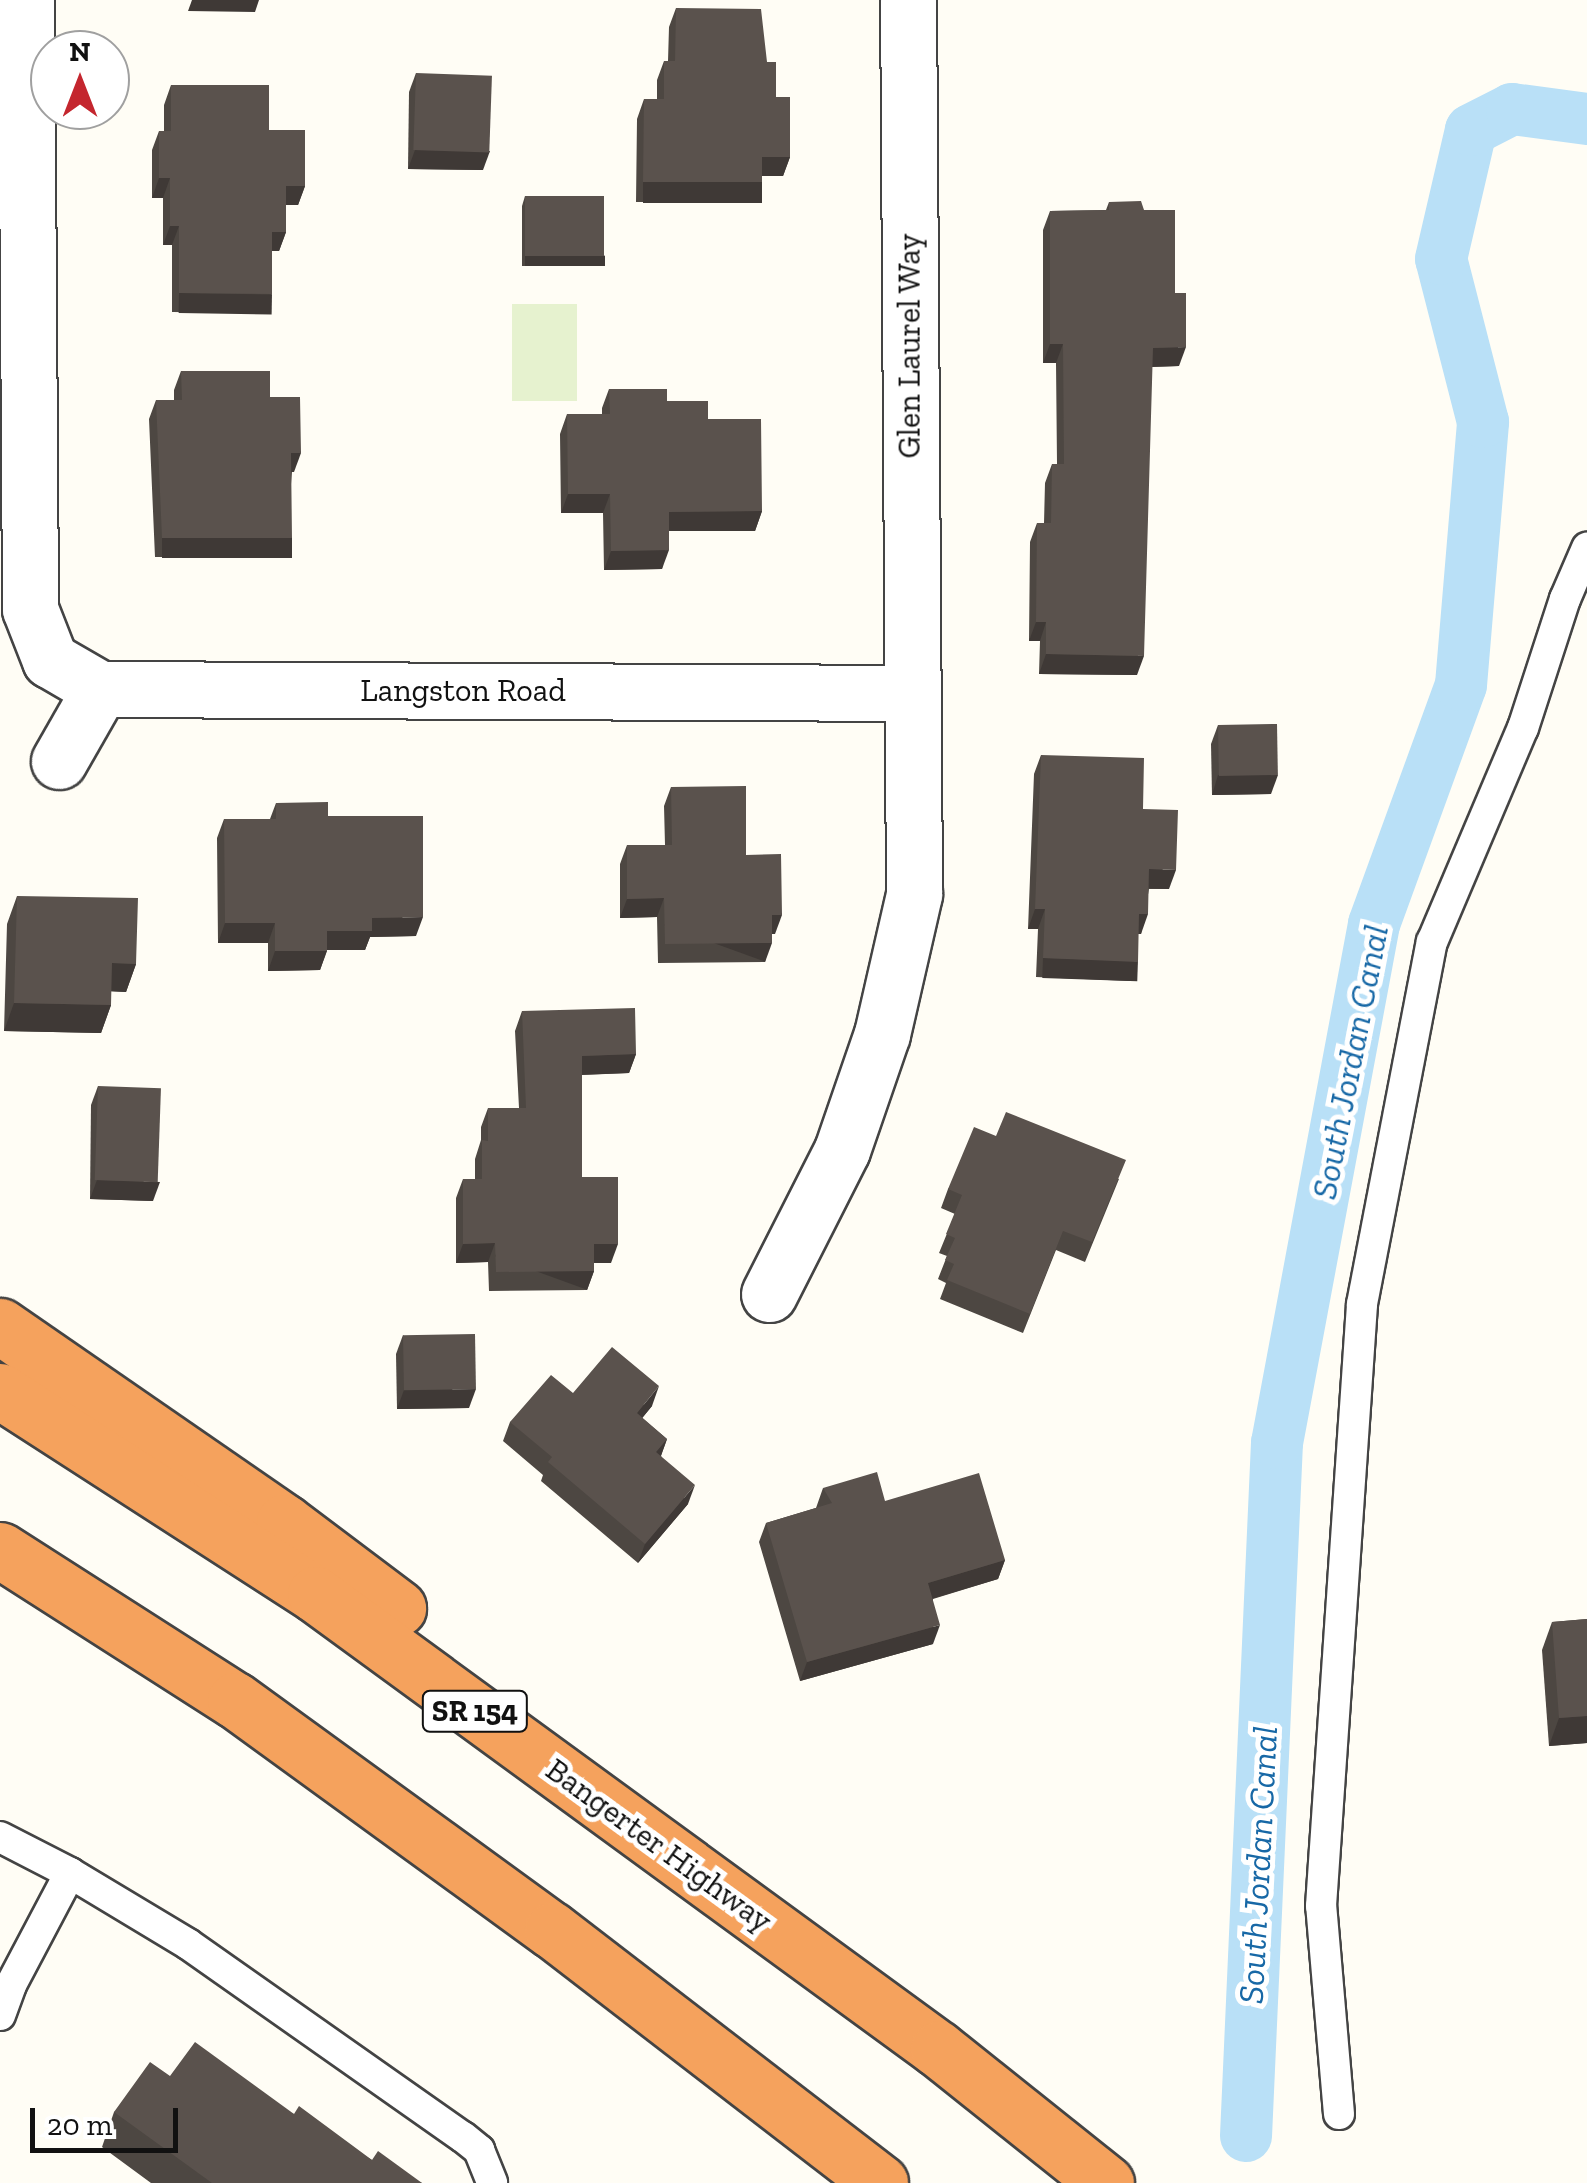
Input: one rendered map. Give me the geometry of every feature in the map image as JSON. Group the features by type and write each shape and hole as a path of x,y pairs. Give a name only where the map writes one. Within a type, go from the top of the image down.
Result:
{"highway":[{"path":"0,1326 284,1522 755,1878 938,2050"},
{"name":"Bangerter Highway","path":"0,1391 315,1594 938,2050 1106,2183"},
{"path":"0,1550 235,1700 552,1930 880,2183"},
{"path":"0,1586 235,1700"}],"street":[{"path":"26,0 12,431 30,609 50,660 100,688 59,761"},
{"name":"Glen Laurel Way","path":"769,1294 842,1150 882,1034 914,894 908,0"},
{"name":"Langston Road","path":"100,688 910,692"}],"lane":[{"path":"1339,2114 1321,1906 1362,1304 1432,942 1524,728 1565,599 1587,548"},
{"path":"0,1837 70,1872 188,1944 463,2136 479,2150 492,2183"},
{"path":"0,2015 11,1985 70,1872"}],"green space":[{"path":"512,304 577,304 577,401 512,401"}],"building":[{"path":"676,8 761,9 767,62 776,62 776,97 790,97 790,157 762,157 762,182 643,182 644,99 664,99 664,61 675,61"},
{"path":"416,73 492,76 489,153 413,150"},
{"path":"171,85 269,85 269,130 305,130 305,186 286,186 286,232 272,232 272,294 179,293 179,226 170,226 170,178 159,178 159,131 171,131"},
{"path":"525,196 604,196 604,256 525,256"},
{"path":"1141,201 1144,210 1175,210 1175,293 1186,293 1186,347 1153,348 1144,656 1046,654 1046,622 1036,622 1037,523 1051,523 1052,464 1064,464 1063,344 1050,344 1050,211 1109,210 1109,202"},
{"path":"181,371 270,371 270,397 300,397 301,453 291,453 292,538 162,538 156,400 182,400"},
{"path":"609,389 667,389 667,401 708,401 708,419 761,419 762,511 669,512 669,550 611,551 610,494 568,494 567,414 610,414"},
{"path":"1277,724 1278,775 1219,776 1218,725"},
{"path":"1041,755 1144,758 1143,809 1178,810 1176,870 1149,869 1148,914 1139,914 1138,962 1043,958 1045,909 1035,909"},
{"path":"746,786 746,855 781,854 782,915 772,915 772,943 665,944 664,898 627,899 627,845 672,845 671,787"},
{"path":"328,802 328,816 423,816 423,917 372,918 372,931 327,931 327,951 275,951 275,923 225,923 224,819 276,819 276,803"},
{"path":"17,896 138,898 136,964 112,963 111,1005 14,1003"},
{"path":"635,1008 636,1054 582,1056 582,1177 618,1177 618,1244 594,1244 594,1271 496,1272 495,1243 463,1244 463,1179 482,1179 482,1140 488,1141 488,1108 526,1108 522,1011"},
{"path":"98,1086 161,1088 158,1182 95,1180"},
{"path":"1006,1112 1126,1160 1092,1242 1063,1231 1030,1314 947,1280 954,1264 945,1260 955,1238 946,1234 962,1195 948,1189 974,1127 996,1136"},
{"path":"475,1334 476,1389 404,1390 403,1335"},
{"path":"612,1347 659,1386 637,1413 667,1439 656,1452 695,1485 645,1544 548,1462 552,1457 510,1422 551,1375 573,1393"},
{"path":"877,1472 885,1501 979,1473 1005,1560 928,1583 940,1625 807,1662 766,1523 832,1503 823,1488"},
{"path":"1587,1619 1587,1716 1559,1718 1552,1622"},
{"path":"195,2042 294,2114 299,2106 372,2160 378,2151 422,2183 212,2183 114,2112 150,2062 170,2076"}],"waterway":[{"name":"South Jordan Canal","path":"1246,2136 1277,1443 1374,924 1461,685 1483,422 1441,259 1471,130 1512,109 1587,119"}]}
